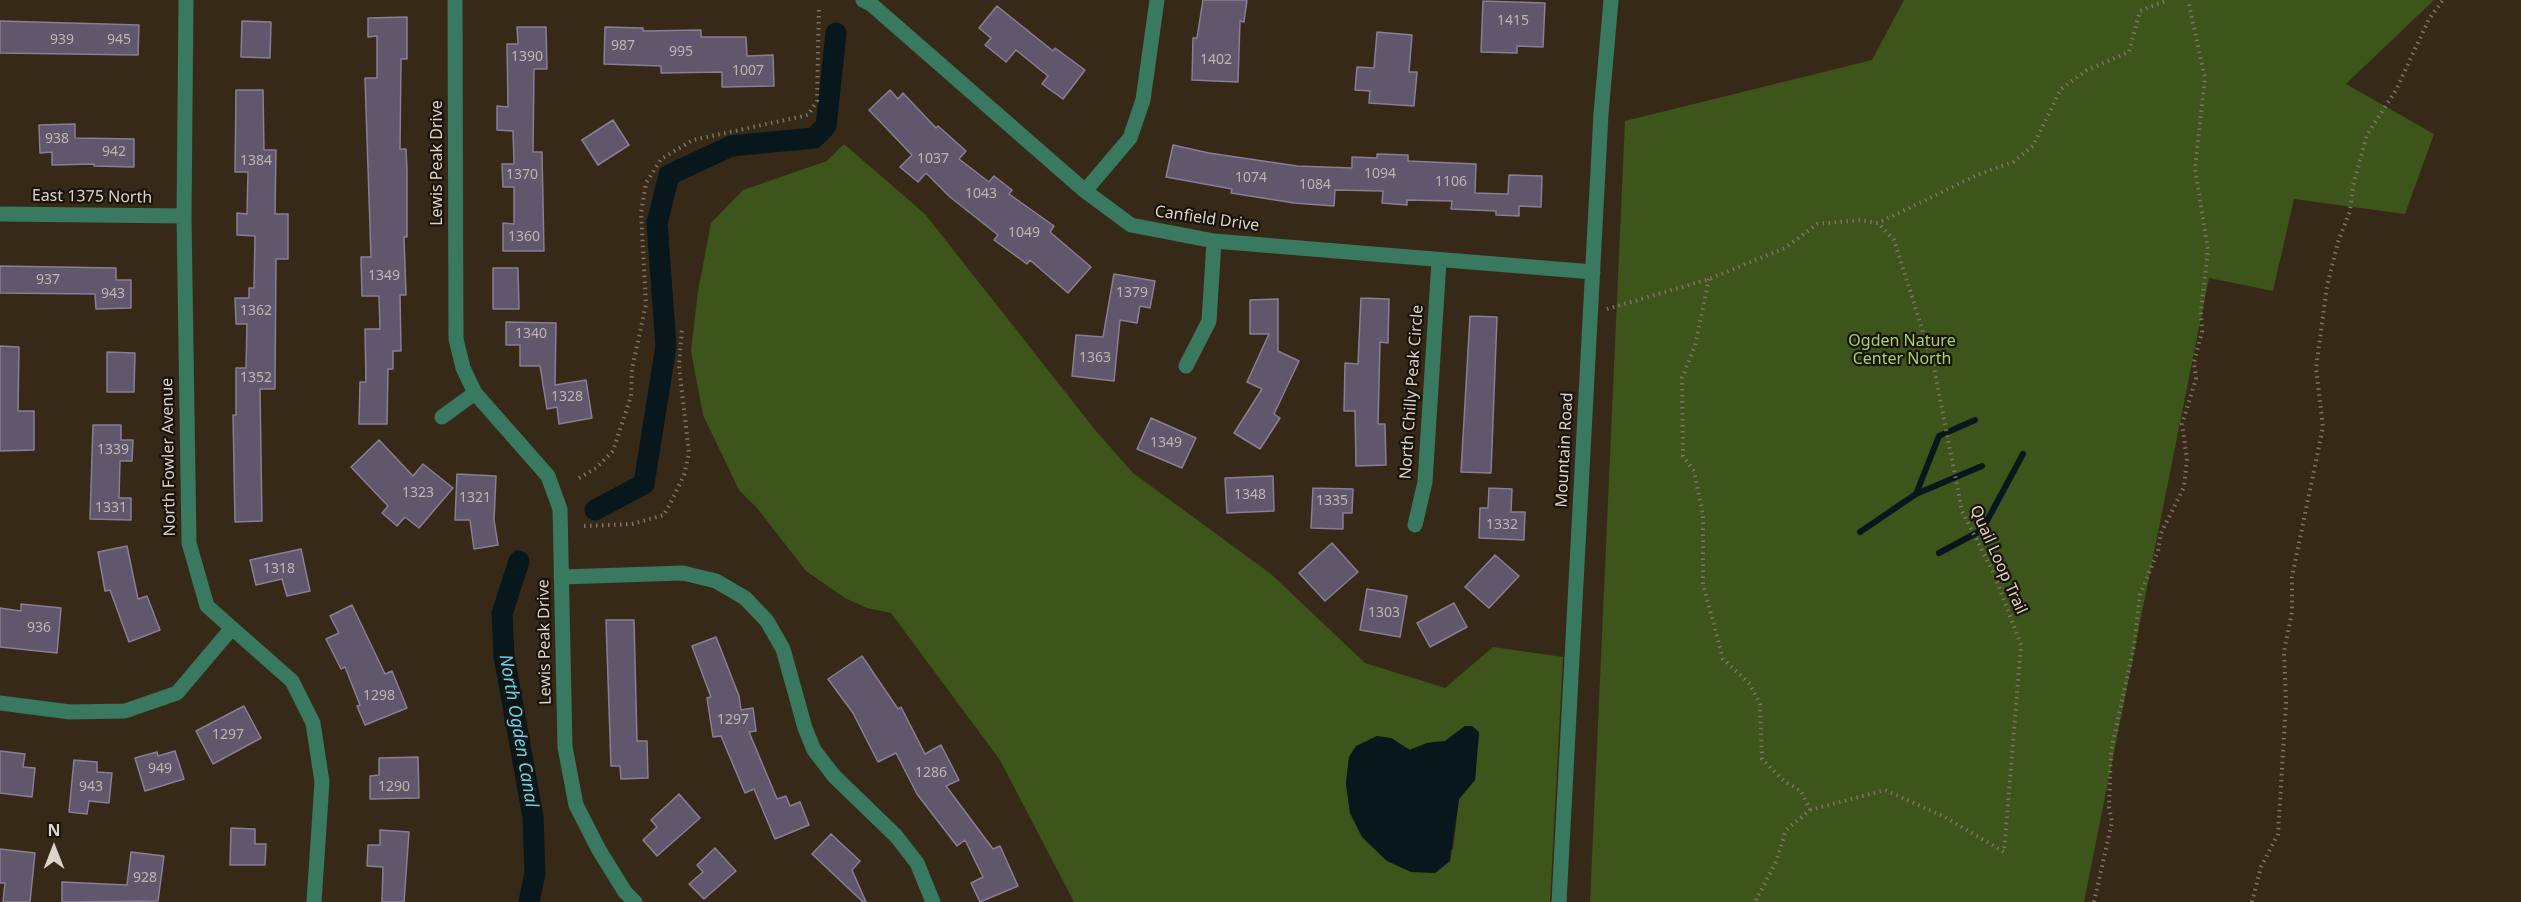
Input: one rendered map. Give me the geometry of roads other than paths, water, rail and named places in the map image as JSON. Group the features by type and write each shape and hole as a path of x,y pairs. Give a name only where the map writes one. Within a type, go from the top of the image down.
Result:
{"street":[{"name":"North Fowler Avenue","path":"186,0 184,216 189,543 207,606 292,681 313,723 322,782 314,902"},
{"name":"Lewis Peak Drive","path":"455,0 456,339 463,368 475,393 548,476 560,509 565,747 576,806 625,899"},
{"name":"Canfield Drive","path":"863,0 871,4 1085,191 1131,225 1214,241 1593,272"},
{"path":"1085,191 1130,138 1143,100 1157,0"},
{"name":"Mountain Road","path":"1559,902 1601,114 1611,0"},
{"name":"East 1375 North","path":"0,214 184,216"},
{"path":"1186,366 1209,321 1214,241"},
{"name":"North Chilly Peak Circle","path":"1415,525 1425,482 1439,261"},
{"path":"442,417 475,393"},
{"path":"561,577 683,573 716,581 745,598 767,621 783,649 805,728 814,750 834,776 896,836 916,863 933,902"},
{"path":"0,703 70,712 125,711 177,693 232,628"}],"waterway":[{"name":"North Ogden Canal","path":"595,510 644,484 666,346 657,223 669,175 731,146 814,138 826,126 836,33"},
{"path":"1860,532 1916,494 1939,436 1975,420"},
{"path":"1939,553 1982,530 2023,454"},
{"path":"1916,494 1982,466"},
{"name":"North Ogden Canal","path":"519,561 502,614 504,656 533,817 535,873 529,902"}],"park label":[{"name":"Ogden Nature Center North","path":"1902,350"}]}
